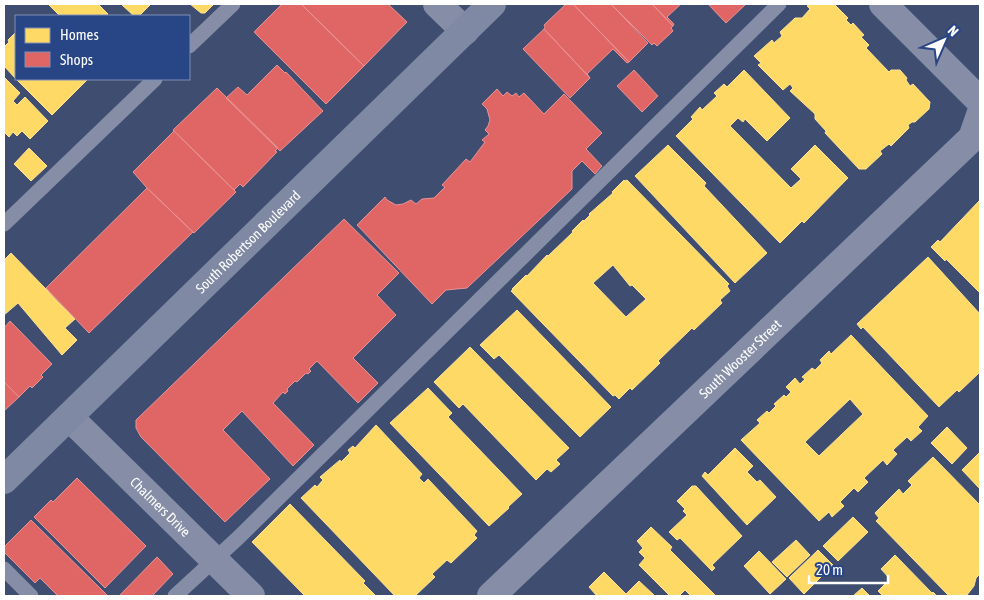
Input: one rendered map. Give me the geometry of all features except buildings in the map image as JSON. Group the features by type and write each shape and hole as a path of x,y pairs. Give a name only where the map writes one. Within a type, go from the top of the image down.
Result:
{"main road":[{"name":"South Robertson Boulevard","path":"4,480 492,4"}],"street":[{"path":"438,4 465,31"},
{"path":"883,4 980,101"},
{"name":"South Wooster Street","path":"491,596 972,138 980,115"},
{"name":"Chalmers Drive","path":"69,416 251,596"}],"lane":[{"path":"190,45 233,4"},
{"path":"175,596 215,560 779,4"},
{"path":"4,224 154,80"},
{"path":"4,570 31,596"}]}
